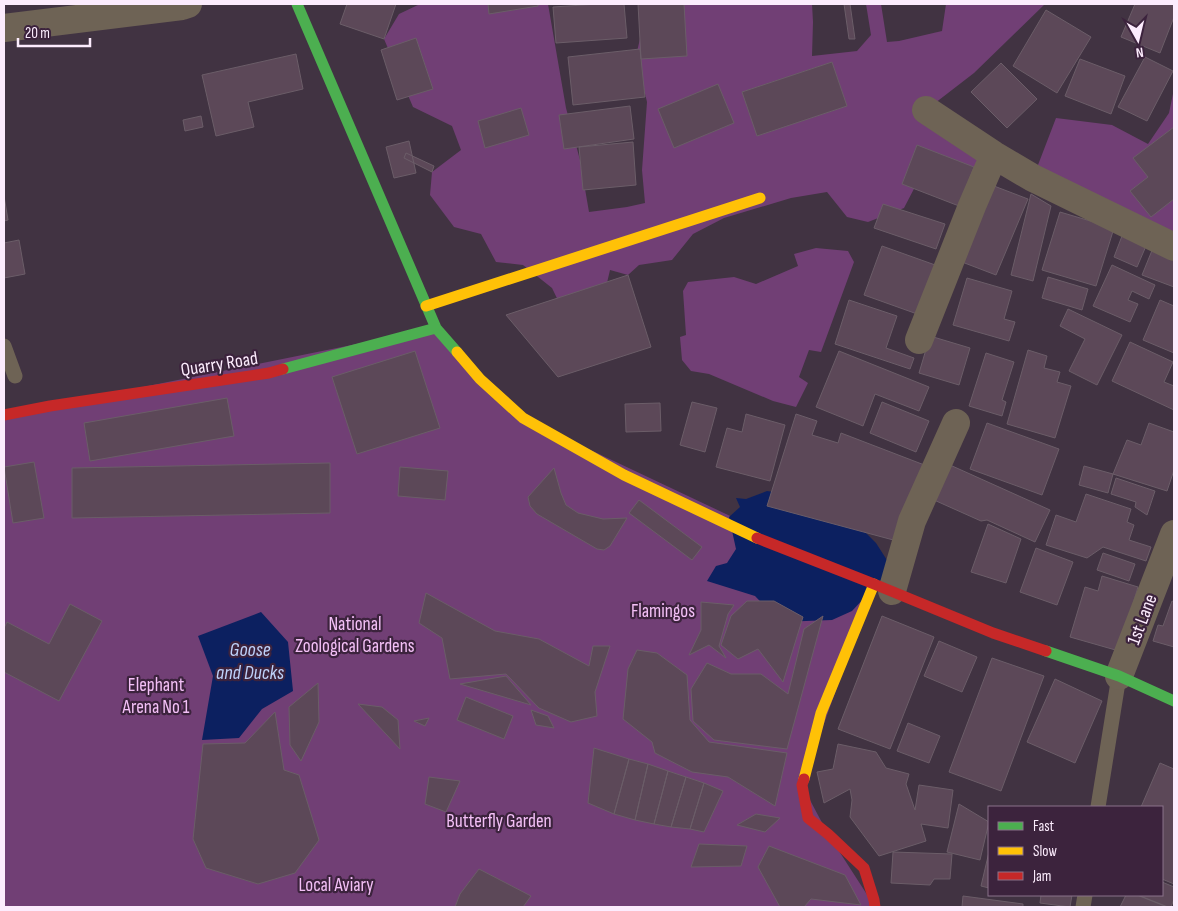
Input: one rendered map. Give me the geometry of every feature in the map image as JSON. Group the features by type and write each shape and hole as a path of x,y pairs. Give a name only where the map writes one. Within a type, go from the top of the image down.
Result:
{"main road":[{"path":"298,4 436,328 480,379 523,418 624,475 757,538 994,633 1119,676 1174,701"},
{"path":"426,306 760,198"},
{"name":"Quarry Road","path":"4,415 50,406 268,373 436,328"},
{"path":"875,907 864,868 808,818 802,785 821,713 883,588"}],"street":[{"path":"10,32 188,4"},
{"path":"926,110 994,155 1033,178 1174,247"},
{"path":"919,340 994,155"},
{"path":"883,588 956,423"},
{"name":"1st Lane","path":"1119,676 1174,534"}],"lane":[{"path":"4,346 15,376"},
{"path":"1098,806 1119,676"}],"green space":[{"path":"420,4 548,4 566,108 580,160 589,212 645,203 642,170 647,102 636,56 648,4 812,4 812,56 857,51 871,35 866,4 881,4 887,42 942,31 946,4 1045,4 974,73 926,110 994,155 972,206 917,183 904,208 868,222 847,217 827,192 791,198 724,218 693,234 672,260 639,265 628,275 610,270 603,300 570,325 552,288 523,265 496,262 481,234 454,227 430,195 432,172 461,150 452,126 413,107 384,39 399,14"},
{"path":"1174,89 1174,247 1033,178 1056,118 1112,125 1148,144 1169,113"},
{"path":"816,248 848,251 854,262 821,352 809,350 799,377 808,383 796,407 773,401 709,374 691,371 682,360 680,337 686,335 683,291 688,282 734,277 756,284 798,266 794,254"},
{"name":"National Zoological Gardens","path":"436,328 523,418 874,584 802,785 828,834 875,907 4,907 4,415"}],"water":[{"path":"767,491 793,495 856,523 876,543 892,568 852,611 832,620 780,622 755,596 707,581 716,566 727,563 736,549 729,517 740,507 736,498 746,499"},
{"name":"Goose and Ducks","path":"261,612 288,642 293,691 262,709 239,738 202,740 213,676 198,636"}],"building":[{"path":"347,4 396,4 384,39 340,24"},
{"path":"488,4 538,4 538,6 489,14"},
{"path":"624,4 627,38 556,43 553,7"},
{"path":"638,4 684,4 687,56 641,59"},
{"path":"844,4 850,4 855,39 849,39"},
{"path":"1135,4 1174,4 1174,17 1160,53 1121,37"},
{"path":"1046,10 1091,37 1057,93 1013,66"},
{"path":"416,38 433,89 397,100 381,50"},
{"path":"640,49 645,97 573,105 568,57"},
{"path":"296,54 303,89 248,102 254,127 216,136 202,75"},
{"path":"1145,57 1173,71 1147,121 1118,107"},
{"path":"1080,59 1125,76 1111,114 1065,96"},
{"path":"832,62 847,106 757,136 742,92"},
{"path":"1001,63 1037,99 1007,128 971,92"},
{"path":"718,84 734,123 674,148 658,109"},
{"path":"630,106 634,139 564,149 559,115"},
{"path":"521,108 529,135 485,148 478,121"},
{"path":"201,116 203,127 185,131 183,120"},
{"path":"1174,127 1174,199 1151,217 1130,191 1148,177 1133,158"},
{"path":"409,141 416,173 394,178 386,147"},
{"path":"633,142 636,185 583,190 579,147"},
{"path":"917,145 974,167 959,206 902,184"},
{"path":"406,153 434,166 432,172 404,158"},
{"path":"994,186 1028,199 996,275 962,262"},
{"path":"1031,194 1051,206 1033,281 1011,275"},
{"path":"4,196 8,220 4,221"},
{"path":"883,204 945,224 936,249 874,228"},
{"path":"1060,212 1114,228 1096,286 1042,270"},
{"path":"1122,236 1146,246 1137,267 1114,257"},
{"path":"19,240 25,274 4,278 4,243"},
{"path":"882,246 938,266 920,315 864,295"},
{"path":"1153,248 1174,257 1174,287 1142,275"},
{"path":"1112,265 1155,285 1149,299 1132,291 1128,300 1138,304 1130,322 1093,306"},
{"path":"628,275 651,347 558,377 506,315"},
{"path":"1048,277 1088,289 1082,310 1042,298"},
{"path":"967,278 1012,291 1004,319 1015,322 1009,341 953,325"},
{"path":"849,300 897,316 886,348 914,358 910,369 835,344"},
{"path":"1160,300 1174,306 1174,353 1143,340"},
{"path":"1068,309 1122,335 1097,385 1069,371 1085,339 1060,326"},
{"path":"930,336 970,348 959,385 919,373"},
{"path":"1130,342 1173,362 1164,382 1174,386 1174,410 1112,381"},
{"path":"1028,350 1047,356 1044,368 1060,372 1057,382 1071,386 1055,438 1007,424"},
{"path":"415,351 440,428 357,454 332,377"},
{"path":"839,351 929,387 919,411 875,394 863,426 816,407"},
{"path":"986,353 1014,362 1002,400 1006,402 1002,416 969,406"},
{"path":"227,398 234,436 90,461 84,423"},
{"path":"692,402 717,408 705,452 680,445"},
{"path":"882,402 929,421 916,452 870,433"},
{"path":"660,403 661,431 626,432 625,404"},
{"path":"746,414 785,425 770,481 716,467 727,428 742,432"},
{"path":"796,414 817,421 812,435 838,443 841,433 927,466 897,541 767,506"},
{"path":"987,423 1059,449 1042,495 970,469"},
{"path":"1149,423 1174,432 1174,470 1167,491 1113,474 1127,440 1141,445"},
{"path":"34,462 44,518 13,523 4,467"},
{"path":"330,463 330,513 72,518 72,468"},
{"path":"950,465 1050,510 1035,542 987,520 981,521 934,500"},
{"path":"1084,466 1113,474 1108,493 1079,485"},
{"path":"400,467 448,471 445,500 398,496"},
{"path":"554,468 566,505 578,513 603,519 627,518 610,546 604,550 597,549 537,514 530,506 528,497"},
{"path":"1116,478 1155,491 1147,515 1135,507 1136,502 1111,494"},
{"path":"1086,494 1131,509 1127,522 1134,525 1129,540 1151,547 1146,561 1103,547 1087,558 1046,545 1056,515 1076,522"},
{"path":"639,500 702,547 692,560 629,513"},
{"path":"988,524 1021,539 1006,583 971,572"},
{"path":"1036,548 1073,562 1057,605 1020,592"},
{"path":"1103,553 1135,564 1129,581 1097,570"},
{"path":"1102,576 1138,587 1119,651 1070,637 1085,587 1098,591"},
{"path":"426,593 495,631 539,639 589,666 593,646 610,646 595,692 597,716 571,722 539,708 506,674 450,679 442,638 419,623"},
{"path":"747,601 774,601 803,617 783,682 758,649 738,659 721,645 731,616"},
{"path":"1172,601 1174,602 1174,647 1153,641 1158,625 1163,626"},
{"path":"701,602 734,605 728,614 719,646 726,658 709,645 689,655 701,630"},
{"path":"70,604 102,621 59,701 4,672 4,628 7,622 49,644"},
{"path":"823,616 787,749 714,740 693,721 691,689 707,663 731,674 761,674 788,694 804,629"},
{"path":"882,616 934,637 890,749 838,729"},
{"path":"939,641 977,657 962,692 924,676"},
{"path":"637,650 657,653 687,675 690,720 709,742 787,753 775,806 728,777 692,772 655,753 652,742 623,719 628,669"},
{"path":"992,658 1044,676 1001,791 949,772"},
{"path":"506,676 531,705 460,684"},
{"path":"1055,679 1102,701 1075,763 1027,742"},
{"path":"318,683 319,722 301,761 290,745 289,707"},
{"path":"466,697 513,716 504,739 457,720"},
{"path":"358,704 382,707 398,720 400,749"},
{"path":"531,710 548,716 554,728 536,725"},
{"path":"275,712 284,770 299,775 319,840 295,873 258,884 206,868 193,839 203,744 245,743"},
{"path":"429,718 425,726 414,721"},
{"path":"908,723 940,736 929,763 897,751"},
{"path":"838,744 876,752 886,768 909,774 906,784 915,810 919,785 953,790 948,828 921,824 926,841 879,856 850,817 852,800 850,789 824,803 817,772 833,769"},
{"path":"594,748 629,759 614,814 588,803"},
{"path":"629,759 648,764 635,820 614,814"},
{"path":"1160,763 1174,769 1174,884 1163,879 1163,806 1141,806"},
{"path":"648,764 668,771 654,824 635,820"},
{"path":"668,771 686,777 671,827 654,824"},
{"path":"429,777 460,781 446,812 425,804"},
{"path":"686,777 704,783 690,829 671,827"},
{"path":"704,783 723,791 704,832 690,829"},
{"path":"959,804 988,821 980,860 947,852"},
{"path":"756,814 780,818 765,832 737,825"},
{"path":"699,844 747,846 741,866 691,867"},
{"path":"769,846 845,875 861,905 811,899 804,907 780,907 758,867"},
{"path":"893,852 952,854 950,879 934,879 930,885 891,883"},
{"path":"988,856 988,888 981,886"},
{"path":"479,869 531,896 523,907 455,907 460,894"},
{"path":"1163,882 1174,887 1174,899 1171,907 1140,896 1163,896"},
{"path":"963,896 1023,904 1023,907 962,907"},
{"path":"1041,896 1072,896 1070,907 1040,903"},
{"path":"1126,896 1140,896 1167,907 1120,907"}],"traffic: fast":[{"path":"297,4 436,328 457,352"},
{"path":"283,369 436,328"},
{"path":"1046,651 1119,676 1174,701"}],"traffic: slow":[{"path":"426,306 760,198"},
{"path":"457,352 480,379 523,418 624,475 757,538"},
{"path":"804,779 821,713 874,584"}],"traffic: jam":[{"path":"4,415 50,406 269,373 283,369"},
{"path":"757,538 993,633 1046,651"},
{"path":"804,779 802,785 808,818 864,868 875,907"}],"park label":[{"name":"Flamingos","path":"663,610"},
{"name":"Elephant Arena No 1","path":"156,695"},
{"name":"Butterfly Garden","path":"499,820"},
{"name":"Local Aviary","path":"336,884"}]}
